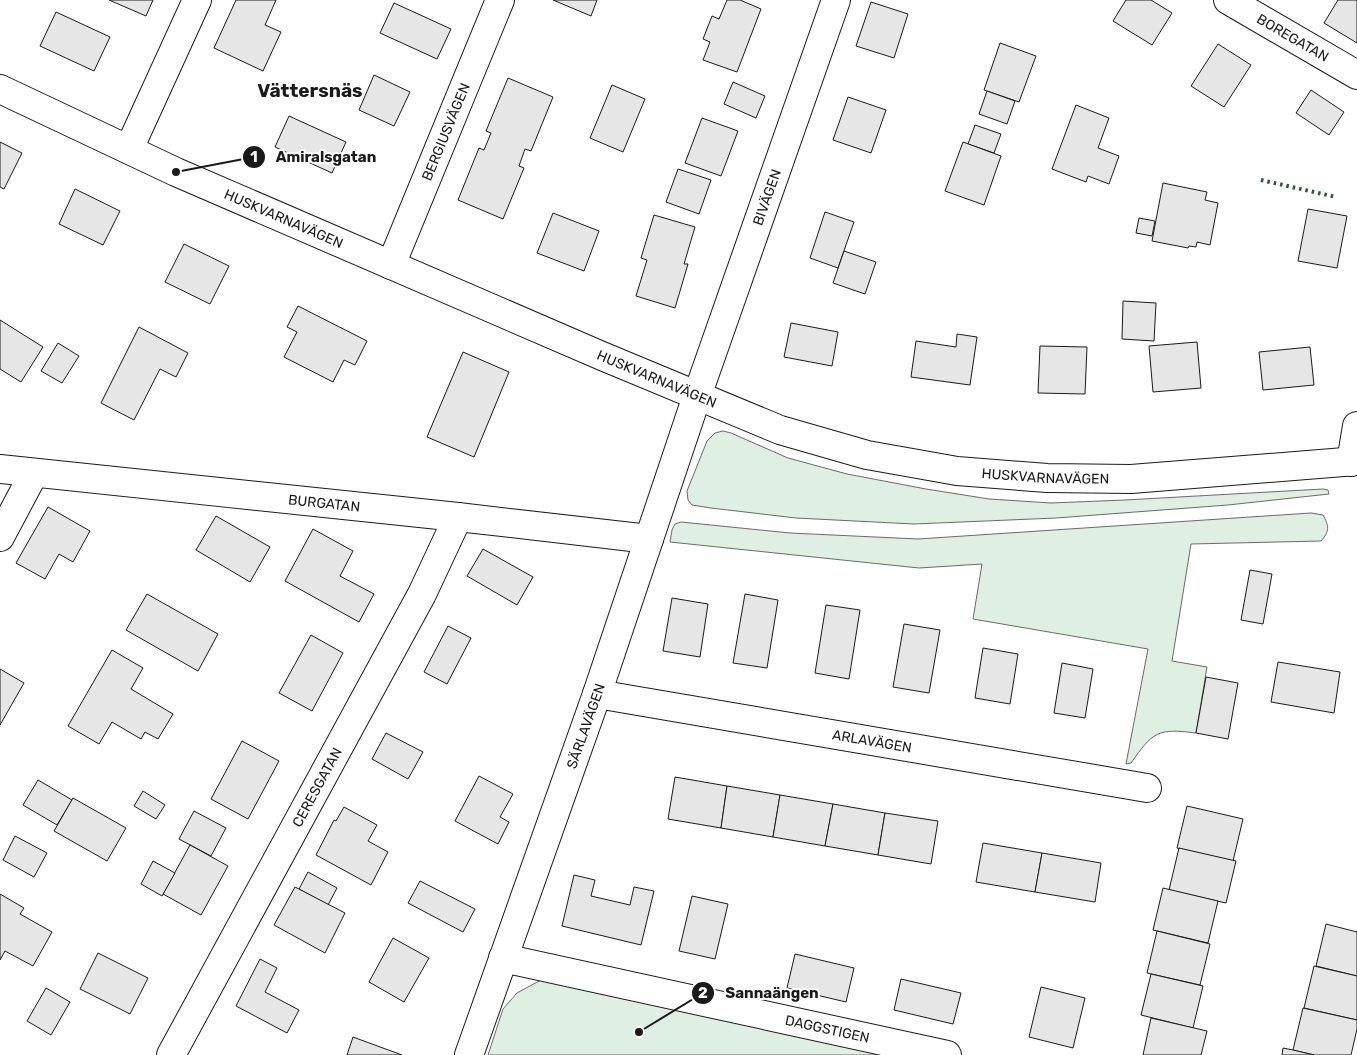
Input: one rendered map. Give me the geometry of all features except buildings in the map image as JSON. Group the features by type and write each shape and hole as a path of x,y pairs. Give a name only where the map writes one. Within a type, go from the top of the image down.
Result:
{"street":[{"path":"129,149 197,0"},
{"name":"BERGIUSVÄGEN","path":"390,265 500,0"},
{"name":"BIVÄGEN","path":"698,396 836,0"},
{"name":"BOREGATAN","path":"1228,0 1357,75"},
{"name":"HUSKVARNAVÄGEN","path":"0,89 176,172 593,352 780,430 867,454 957,471 1048,478 1131,479 1354,461"},
{"name":"SÄRLAVÄGEN","path":"469,1055 597,694 698,396"},
{"path":"1354,461 1357,426"},
{"name":"BURGATAN","path":"0,469 649,539"},
{"path":"0,537 34,473"},
{"name":"CERESGATAN","path":"171,1055 422,594 458,517"},
{"name":"ARLAVÄGEN","path":"597,694 1147,788"},
{"name":"DAGGSTIGEN","path":"503,958 947,1055"}],"green space":[{"path":"723,431 788,458 847,474 989,499 1051,503 1323,489 1328,490 1329,494 1228,505 1056,518 914,524 796,518 692,505 688,500 687,491 707,441 715,433"},
{"path":"1311,513 1323,515 1326,522 1328,528 1321,541 1191,544 1172,661 1207,667 1196,733 1172,731 1157,734 1145,745 1131,763 1126,764 1148,649 973,619 982,564 919,568 670,542 675,524 681,522 790,533 918,539"},
{"path":"541,980 891,1055 488,1055 503,1009 517,993"}],"hedge":[{"path":"1261,180 1336,197"}],"place":[{"name":"Amiralsgatan","path":"176,172"},
{"name":"Sannaängen","path":"639,1032"}],"district":[{"name":"Vättersnäs","path":"310,90"}]}
